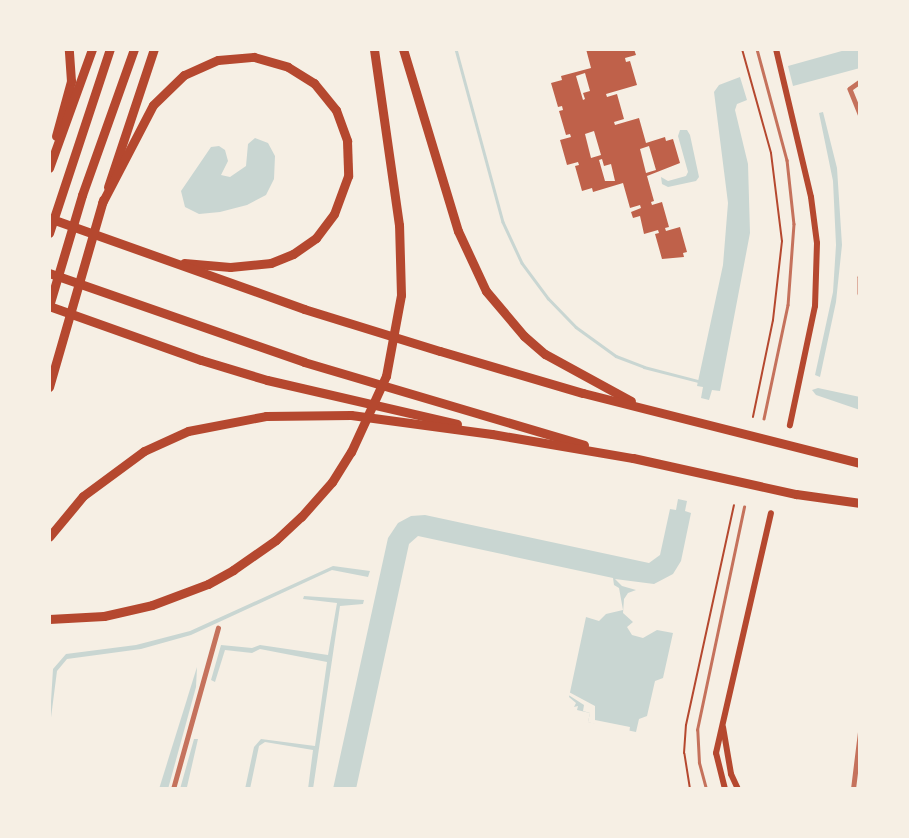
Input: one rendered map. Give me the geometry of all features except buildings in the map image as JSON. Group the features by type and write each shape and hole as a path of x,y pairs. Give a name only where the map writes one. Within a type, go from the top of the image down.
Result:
{"highway":[{"path":"51,163 59,119 71,81 69,49"},
{"path":"51,163 92,49"},
{"path":"49,233 110,49"},
{"path":"134,49 82,195 49,306 201,360 267,380 492,433 632,458 796,494 860,503"},
{"path":"49,387 102,203 154,49"},
{"path":"49,619 104,616 152,606 208,584 276,540 301,517 332,482 351,452 386,376 401,295 399,226 374,49"},
{"path":"403,49 458,230 486,290 524,336 545,354 648,410"},
{"path":"102,203 153,105 184,75 218,60 254,57 288,67 314,83 336,110 347,141 349,160 340,204 316,238 293,254 250,267 168,261"},
{"path":"49,218 168,261 440,351 648,410 860,463"},
{"path":"49,273 304,362 632,458"},
{"path":"49,537 83,496 127,461 166,440 212,425 266,416 321,414 492,433"}],"main road":[{"path":"776,49 811,197 817,243 815,306 790,425"},
{"path":"725,789 716,753 771,513"},
{"path":"722,721 731,774 738,789"}],"street":[{"path":"860,82 850,89 860,114"},
{"path":"860,277 860,293"},
{"path":"173,789 218,628"},
{"path":"853,789 860,732"}],"lane":[{"path":"757,49 787,160 794,224 788,305 764,419"},
{"path":"706,789 699,763 697,730 744,507"}],"path":[{"path":"742,49 771,153 782,241 772,320 753,417"},
{"path":"690,789 684,753 685,725 734,505"}],"shaded area":[{"path":"849,49 860,49 860,68 793,86 788,66"},
{"path":"740,77 747,100 737,104 735,110 748,164 750,233 720,391 712,390 709,400 701,398 703,387 697,386 723,265 728,203 714,92 719,85"},
{"path":"823,112 837,168 842,245 836,302 820,377 815,375 833,292 836,245 833,181 819,113"},
{"path":"680,130 687,130 690,135 699,177 696,181 668,187 662,184 661,177 668,181 686,176 688,172 678,136"},
{"path":"255,138 268,143 275,156 274,179 266,195 247,205 220,212 199,214 185,207 181,191 211,147 219,146 225,150 228,161 221,175 230,177 246,166 248,144"},
{"path":"818,388 860,397 860,410 816,395 812,390"},
{"path":"678,499 687,501 685,511 691,513 681,561 673,574 654,584 615,579 622,586 636,590 628,593 624,599 623,613 633,622 627,627 632,635 643,638 657,630 673,633 663,678 655,681 647,716 639,719 636,732 588,722 590,713 577,710 578,706 574,707 576,703 569,697 586,617 599,621 606,614 623,610 619,588 614,585 613,578 418,536 409,544 356,789 333,789 388,538 398,523 411,516 425,515 649,563 660,555 670,509 676,510"},
{"path":"333,566 370,571 368,577 332,570 191,635 141,649 67,659 57,671 49,733 53,669 66,654 136,645 190,631"},
{"path":"304,596 364,600 363,604 340,606 313,789 308,789 313,750 265,742 259,746 250,789 245,789 254,747 261,739 315,746 327,662 260,649 252,653 225,650 215,682 211,680 221,645 252,648 260,645 328,655 337,603 303,599"},
{"path":"197,667 196,687 168,789 159,789"},
{"path":"194,739 198,739 187,787 199,789 180,789"}],"pier":[{"path":"567,691 595,706 595,720 630,727 629,734 588,722 590,713 583,711 584,705 567,694"}],"waterway":[{"path":"456,49 503,222 522,263 548,298 576,327 616,356 644,367 698,381"}]}
